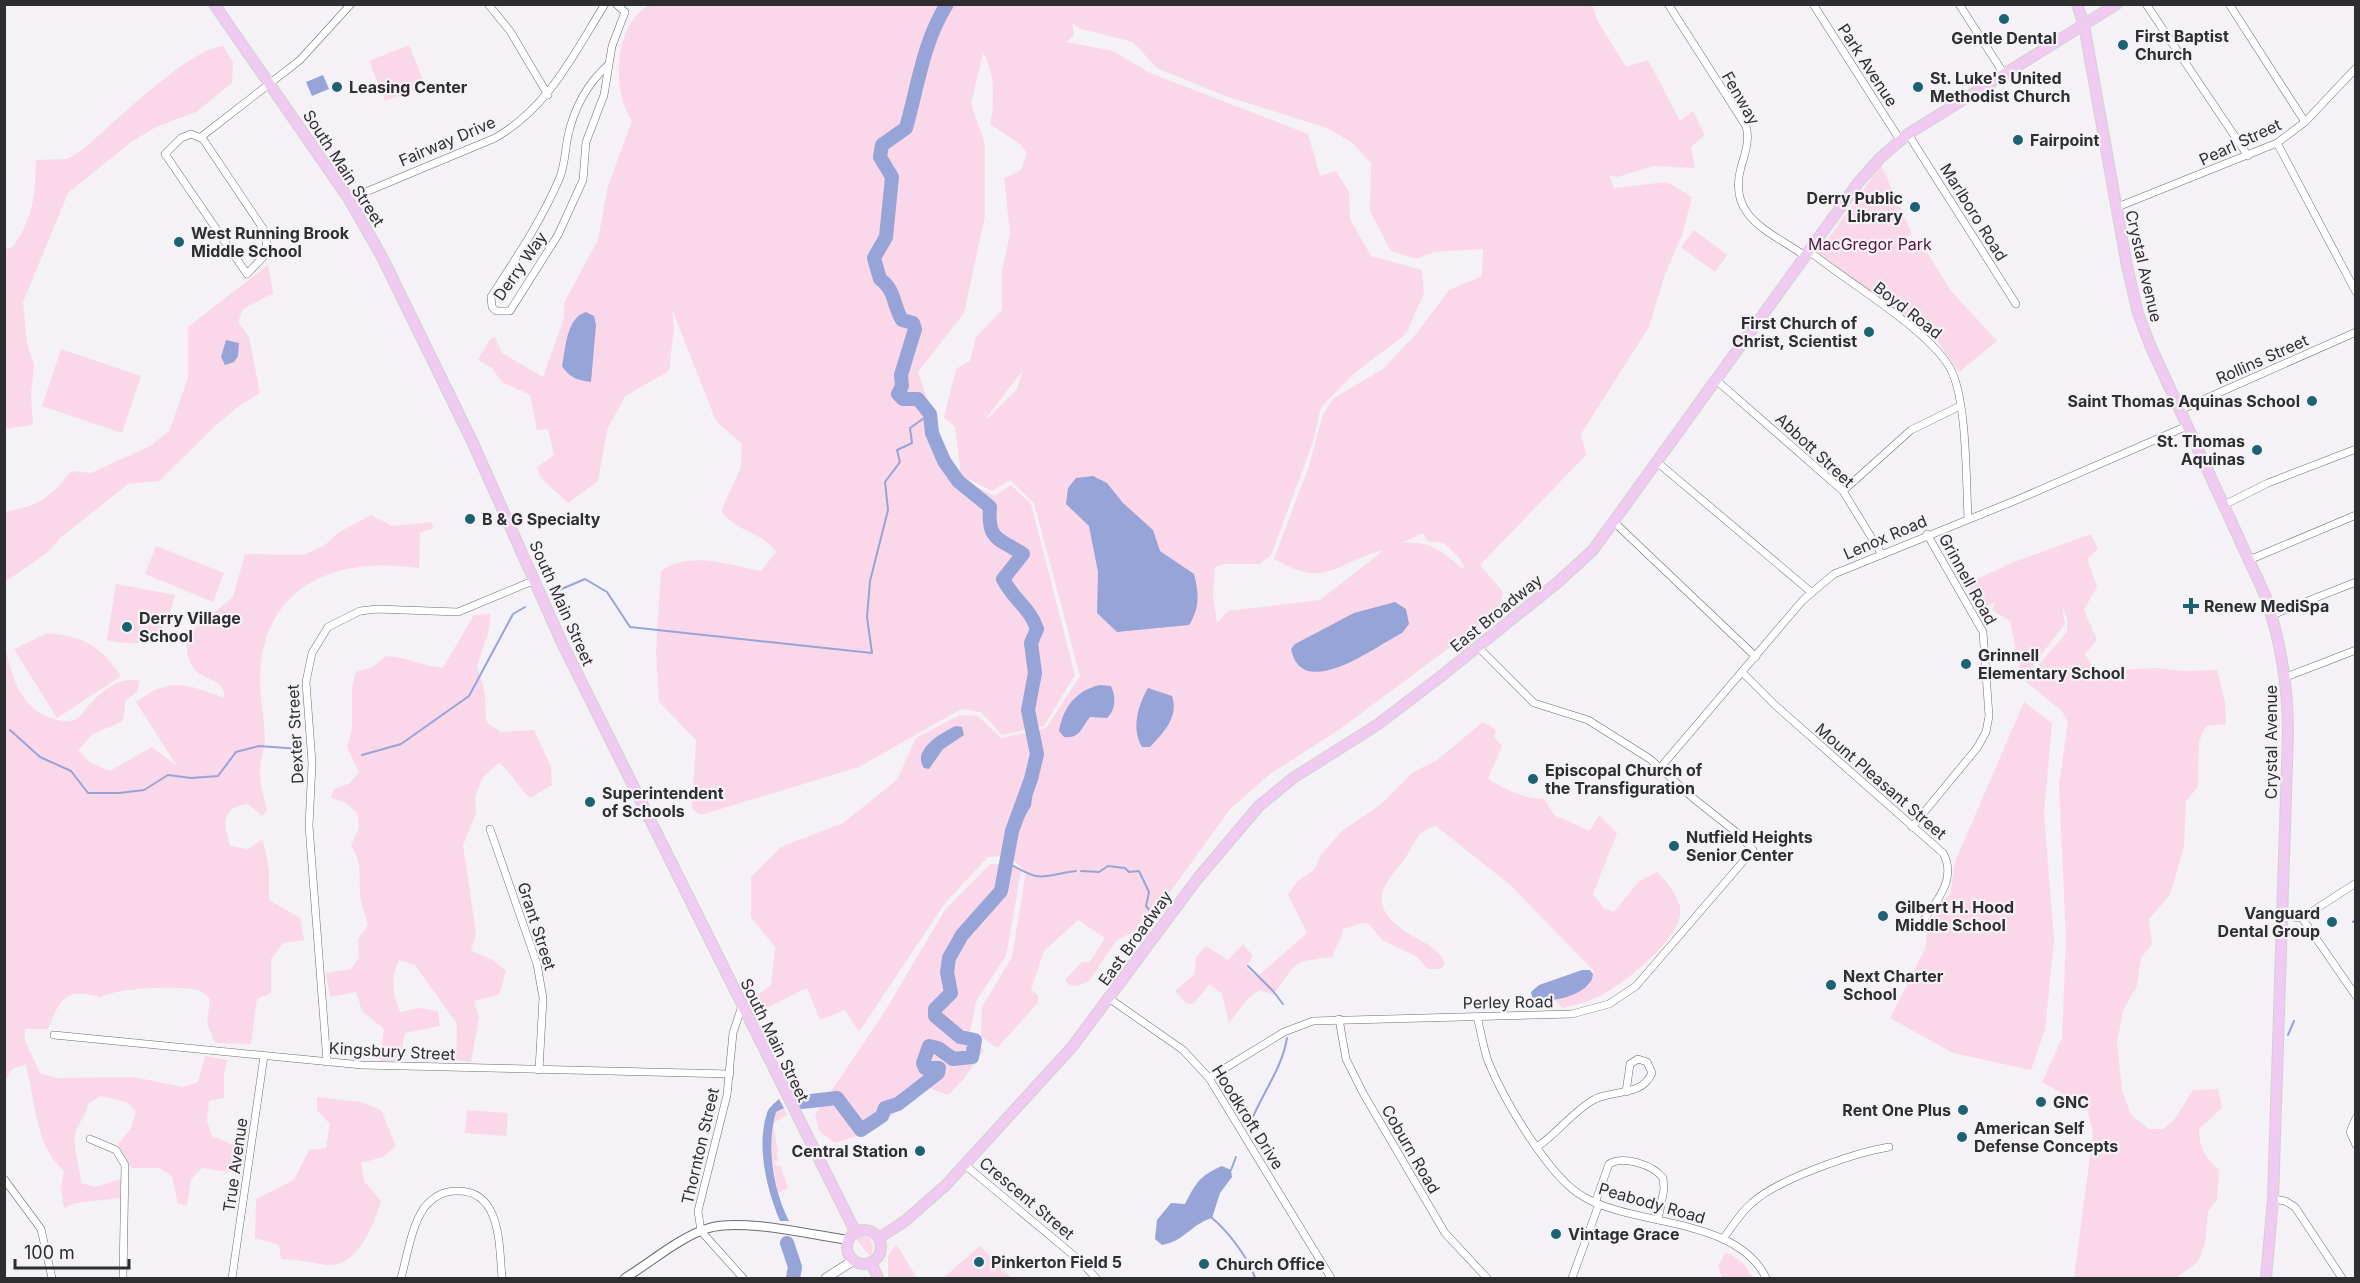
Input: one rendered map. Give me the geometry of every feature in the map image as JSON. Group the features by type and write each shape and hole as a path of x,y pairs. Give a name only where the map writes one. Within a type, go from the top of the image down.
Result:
{"main road":[{"name":"South Main Street","path":"214,4 348,199 401,294 535,580 568,656 797,1117 852,1236"},
{"name":"Crystal Avenue","path":"2077,4 2084,25 2115,208 2138,313 2272,615 2286,677 2288,733 2273,1199 2266,1278"},
{"name":"East Broadway","path":"879,1238 930,1199 965,1165 1072,1047 1198,878 1259,806 1293,778 1377,725 1478,647 1574,568 1615,523 1860,181 1904,137 2117,4"},
{"path":"870,1230 879,1238 881,1251 872,1262 862,1264 854,1260 847,1251 852,1236 870,1230"},
{"path":"826,1278 854,1260"},
{"path":"872,1262 878,1278"}],"street":[{"path":"201,137 271,85 312,49 351,4"},
{"path":"488,4 510,31 548,94"},
{"name":"Fairway Drive","path":"348,199 495,138 520,121 548,94 570,64 605,4"},
{"name":"Derry Way","path":"608,65 591,82 578,105 568,136 561,175 536,225 491,297 492,307 496,310 510,311 566,220 583,180 586,142 604,95 612,46 625,12 616,4"},
{"name":"Fenway","path":"1668,4 1746,126 1747,147 1737,185 1742,207 1763,227 1807,253"},
{"name":"Park Avenue","path":"1813,4 1904,137"},
{"path":"2146,4 2248,156"},
{"path":"2229,4 2305,122"},
{"path":"1960,7 2004,74"},
{"name":"Pearl Street","path":"2115,208 2277,143 2305,122 2355,68"},
{"path":"194,134 201,137 266,234 265,255 247,274 165,154 184,136 194,134"},
{"name":"Marlboro Road","path":"1904,137 2016,304"},
{"path":"2277,143 2355,292"},
{"name":"Boyd Road","path":"1807,253 1937,349 1952,370 1960,406 1968,518"},
{"name":"Rollins Street","path":"2180,410 2355,332"},
{"name":"Abbott Street","path":"1716,380 1843,491 1881,553"},
{"path":"1843,491 1911,430 1960,406"},
{"name":"Lenox Road","path":"1660,768 1811,592 1834,574 2187,426"},
{"path":"2224,505 2268,483 2355,449"},
{"path":"1657,462 1811,592"},
{"path":"2249,560 2355,515"},
{"path":"1615,523 1756,657"},
{"name":"Grinnell Road","path":"1912,827 1977,748 1986,732 1989,716 1983,632 1927,534"},
{"name":"Dexter Street","path":"327,1062 309,826 312,763 306,682 312,653 328,627 360,611 385,609 458,612 535,580"},
{"path":"2272,615 2355,582"},
{"path":"1478,647 1534,703 1594,723 1638,750 1660,768"},
{"path":"2286,677 2355,650"},
{"name":"Mount Pleasant Street","path":"1743,673 1771,701 1943,853 1948,870 1945,889 1920,925"},
{"name":"Perley Road","path":"1209,1078 1295,1027 1314,1021 1572,1014 1600,1008 1623,997 1636,986 1753,850 1741,837 1660,768"},
{"name":"Grant Street","path":"490,829 537,964 543,998 539,1070"},
{"path":"2282,916 2302,918 2355,883"},
{"path":"2302,918 2355,996"},
{"name":"Hoodkroft Drive","path":"1110,999 1183,1050 1209,1078 1331,1278"},
{"name":"Thornton Street","path":"701,1231 698,1211 730,1074 733,1033 742,1006"},
{"name":"Peabody Road","path":"1478,1017 1492,1069 1537,1147 1557,1176 1597,1203 1723,1239 1752,1260 1766,1278"},
{"name":"Coburn Road","path":"1339,1019 1346,1059 1363,1093 1445,1233 1487,1278"},
{"name":"Kingsbury Street","path":"54,1035 380,1066 730,1074"},
{"name":"True Avenue","path":"232,1278 264,1056"},
{"path":"1537,1147 1557,1133 1593,1101 1639,1089 1647,1081 1652,1070 1647,1062 1638,1059 1631,1062 1627,1072 1626,1092"},
{"path":"2355,1118 2349,1132 2355,1145"},
{"path":"90,1139 116,1150 125,1165 123,1278"},
{"path":"1723,1239 1746,1209 1766,1193 1841,1160 1889,1148"},
{"path":"1572,1278 1609,1164 1616,1161 1630,1162 1653,1168 1663,1178 1665,1187 1658,1220"},
{"name":"Crescent Street","path":"965,1165 1078,1259 1096,1278"},
{"path":"4,1179 41,1228 52,1278"},
{"path":"401,1278 425,1207 436,1197 456,1191 477,1196 492,1212 497,1225 502,1278"},
{"path":"2273,1199 2285,1201 2295,1207 2342,1278"},
{"path":"625,1278 701,1231 719,1226 738,1225 852,1236"},
{"path":"701,1231 743,1278"}],"green space":[{"path":"650,5 1592,5 1597,20 1626,67 1648,60 1680,121 1693,111 1705,135 1691,147 1695,168 1654,166 1617,177 1609,175 1614,188 1667,182 1692,197 1682,235 1664,277 1649,327 1581,434 1586,455 1480,565 1503,592 1499,617 1489,608 1493,615 1340,729 1270,774 1230,809 1147,924 1116,941 1089,981 1078,986 1070,985 1065,980 1082,962 1090,962 1105,938 1078,920 1044,951 1031,989 1038,996 1038,1003 997,1048 981,1036 982,1007 1012,957 1026,872 1009,856 988,857 945,903 859,1032 845,1010 820,1020 807,988 763,1010 755,997 771,985 775,947 751,917 751,877 781,847 843,823 897,780 916,738 960,715 978,716 1001,738 1046,728 1080,676 1034,503 1010,480 992,491 961,475 955,427 944,417 956,369 970,361 976,337 1002,310 1002,272 1010,233 1004,178 1021,170 1027,153 1020,144 990,124 993,87 990,69 983,52 971,104 985,144 985,216 964,313 918,372 944,450 960,478 994,496 1011,485 1031,504 1075,675 1044,726 1002,735 981,712 961,709 859,767 701,815 692,809 696,740 659,702 656,652 661,571 684,561 697,560 761,571 776,552 763,540 735,524 721,511 741,467 742,444 716,421 672,309 674,328 669,371 625,396 607,430 598,481 568,503 541,478 537,467 554,455 548,429 537,430 530,395 502,382 492,368 478,360 489,340 495,337 502,353 543,377 564,318 564,303 598,240 608,186 632,121 621,93 620,58 629,26 638,14","holes":["1072,23 1081,29 1133,42 1157,68 1225,96 1327,128 1351,142 1371,163 1370,211 1391,251 1416,259 1434,252 1483,249 1482,276 1449,290 1417,333 1383,369 1334,398 1323,414 1309,466 1274,559 1292,568 1319,573 1331,571 1384,550 1320,600 1228,611 1217,623 1213,596 1215,567 1224,564 1260,564 1271,555 1313,442 1321,407 1356,372 1406,334 1424,293 1422,270 1371,256 1350,219 1349,192 1336,171 1320,176 1308,134 1150,73 1113,51 1066,42 1074,35","1023,370 1017,389 987,419","1423,533 1427,541 1444,543 1460,559 1465,570 1429,545 1401,543"]},
{"path":"409,45 425,85 385,101 369,61"},
{"path":"223,46 233,62 232,83 196,112 156,127 131,142 68,193 23,302 27,343 34,365 31,394 33,425 5,429 5,249 13,247 29,215 34,195 36,160 67,159 81,151 171,74 208,50"},
{"name":"MacGregor Park","path":"1881,165 1912,234 1907,237 1910,243 1919,240 1951,291 1997,341 1959,372 1937,341 1922,328 1818,253"},
{"path":"1694,230 1727,255 1715,272 1681,247"},
{"path":"268,265 273,293 243,309 238,322 249,337 260,393 240,405 215,426 159,481 128,484 60,538 48,552 5,582 5,512 35,504 57,488 71,471 91,473 150,446 169,431 188,378 188,327"},
{"path":"61,349 141,376 122,433 42,406"},
{"path":"371,515 392,526 432,522 433,528 420,533 419,568 388,565 360,567 333,573 310,583 290,599 274,619 264,646 260,678 265,738 260,774 267,810 262,816 248,804 233,809 226,818 226,831 230,846 248,849 263,839 269,870 269,900 300,918 304,940 283,943 271,959 271,993 257,999 251,1044 215,1043 207,1023 210,998 200,991 188,989 134,989 101,997 89,994 72,995 61,1002 48,1029 25,1029 25,1041 40,1073 56,1078 133,1077 183,1087 198,1082 205,1056 228,1060 224,1073 224,1098 209,1101 207,1121 212,1136 241,1148 235,1173 202,1168 191,1179 187,1205 178,1204 172,1176 159,1168 131,1168 118,1144 130,1130 136,1112 127,1102 101,1096 88,1104 76,1130 75,1148 81,1183 95,1187 121,1179 120,1198 75,1203 64,1208 61,1189 64,1171 54,1161 42,1135 26,1064 12,1069 5,1082 5,647 15,680 26,700 43,715 56,720 74,720 80,717 99,695 112,686 126,680 140,681 137,692 126,700 123,721 93,734 78,750 91,763 110,771 152,747 177,766 136,702 159,688 179,685 189,686 224,698 222,687 198,673 191,665 187,653 187,635 233,597 245,554 304,555 325,545 338,533"},
{"path":"2091,534 2098,549 2087,559 2097,586 2084,610 2097,640 2085,654 2095,671 2156,668 2183,671 2217,670 2225,702 2226,724 2206,726 2199,741 2198,787 2186,801 2184,847 2170,895 2149,919 2152,944 2141,958 2137,986 2123,1011 2117,1043 2122,1090 2131,1115 2149,1129 2163,1129 2175,1119 2193,1090 2218,1089 2222,1108 2199,1129 2204,1152 2219,1170 2217,1200 2208,1211 2205,1244 2198,1262 2176,1278 2074,1278 2093,1133 2087,1108 2042,1082 2062,1038 2066,939 2059,784 2068,722 2062,711 2025,681 2067,632 2067,618 2062,606 2065,624 2022,679 2010,621 1992,610 1995,602 1984,610 1967,584 2011,563"},
{"path":"156,546 224,573 213,602 145,574"},
{"path":"116,584 175,595 166,621 154,637 135,643 107,640"},
{"path":"491,614 488,634 477,666 485,693 486,722 501,732 534,730 551,767 552,785 530,798 499,763 483,777 475,796 476,814 463,845 476,934 471,951 493,960 506,971 499,995 474,1001 479,1017 471,1062 456,1060 457,1024 415,965 399,960 394,972 394,986 400,1012 418,1008 438,1011 440,1026 405,1033 400,1061 380,1061 384,1029 362,1011 356,992 330,997 326,973 351,969 359,958 358,939 368,926 360,896 358,862 351,846 359,828 357,813 346,803 331,797 334,789 350,783 359,772 347,747 352,729 352,688 356,672 373,667 386,656 443,668 474,615"},
{"path":"47,633 60,634 90,644 106,657 121,676 57,718 14,649"},
{"path":"2024,702 2052,723 2044,814 2054,940 2045,1030 2031,1070 1953,1053 1890,1018 1925,949 1928,925 1950,894 1955,862"},
{"path":"1483,722 1496,730 1494,737 1502,746 1488,779 1514,793 1544,799 1554,815 1590,831 1599,815 1617,833 1593,894 1604,908 1614,912 1639,881 1657,872 1674,893 1680,907 1679,919 1673,932 1650,959 1598,997 1563,1008 1553,998 1571,995 1589,986 1594,971 1509,884 1436,826 1419,835 1389,879 1381,899 1386,913 1393,922 1440,955 1445,963 1441,969 1428,969 1416,956 1382,940 1369,924 1362,923 1343,929 1333,957 1309,960 1296,965 1273,995 1260,990 1248,998 1229,1023 1222,994 1210,984 1193,1004 1187,1004 1175,991 1195,974 1196,957 1206,946 1228,960 1243,944 1253,956 1246,968 1257,977 1307,933 1288,894 1298,881 1314,870 1320,856 1342,831 1380,805 1412,773 1437,760"},
{"path":"990,864 1007,864 1021,871 1006,956 976,1001 969,1037 984,1050 963,1080 948,1095 926,1087 874,1130 835,1143 819,1131 815,1115 882,1016 945,910"},
{"path":"317,1097 361,1102 381,1110 396,1146 383,1157 361,1163 364,1181 381,1201 363,1242 356,1252 339,1264 328,1265 281,1259 279,1245 255,1238 256,1199 294,1180 309,1150 326,1148 330,1124 317,1110"},
{"path":"784,1108 787,1115 773,1123 776,1112"},
{"path":"467,1110 508,1113 506,1136 465,1133"},
{"path":"773,1124 778,1152 776,1153 779,1160 774,1162 777,1167 780,1165 788,1188 778,1193 772,1152"},
{"path":"863,1236 869,1238 873,1245 871,1257 855,1238"},
{"path":"896,1244 917,1278 888,1278 888,1256"},
{"name":"Pinkerton Field 5","path":"980,1246 1012,1278 943,1278"},
{"path":"1726,1252 1744,1264 1753,1278 1722,1278 1718,1266"}],"water":[{"path":"323,75 329,89 312,96 306,82"},
{"path":"586,312 594,316 596,325 591,382 574,378 562,366 566,343 574,320"},
{"path":"226,340 239,343 238,356 234,362 225,365 221,357"},
{"path":"1093,476 1107,483 1123,503 1153,530 1160,551 1194,574 1198,600 1189,625 1117,632 1097,613 1098,572 1089,526 1066,504 1068,488 1076,478"},
{"path":"1395,602 1406,609 1409,624 1402,633 1341,666 1324,671 1309,671 1298,664 1291,649 1295,644 1354,613"},
{"path":"1100,685 1111,686 1113,690 1114,703 1110,715 1107,718 1090,717 1077,734 1064,737 1059,731 1067,708 1084,691"},
{"path":"1148,688 1172,696 1174,704 1169,724 1150,747 1142,747 1136,725 1141,702"},
{"path":"956,726 962,727 964,735 943,749 929,769 924,768 921,761 925,748 936,737"},
{"path":"1032,758 1037,761 1031,806 1014,834 1010,861 1003,860 1006,835 1023,805 1025,778"},
{"path":"1582,970 1590,970 1593,974 1591,981 1577,993 1547,1000 1532,997 1531,992 1539,985"},
{"path":"779,1099 784,1108 776,1112 773,1125 773,1167 779,1196 789,1221 780,1221 764,1168 764,1126 770,1107"},
{"path":"1222,1166 1231,1170 1232,1177 1220,1193 1212,1218 1199,1224 1177,1240 1162,1245 1155,1239 1157,1220 1171,1203 1185,1204 1199,1181"}],"waterway":[{"path":"802,1102 837,1098 861,1130 882,1116 885,1108 898,1104 938,1073 939,1068 925,1068 923,1063 929,1046 938,1048 953,1059 972,1057 975,1040 960,1037 935,1016 935,1009 951,993 947,972 949,958 962,935 1001,891 1012,831 1031,779 1037,754 1028,710 1035,673 1031,643 1037,629 1030,615 1003,579 1023,554 996,537 991,526 990,507 958,481 944,461 932,433 930,414 918,399 903,399 898,394 902,386 901,375 915,329 913,323 902,320 891,292 880,279 874,258 886,237 892,177 880,157 882,145 906,128 922,64 932,34 947,4"},
{"path":"557,591 585,579 607,592 630,627 872,653 867,617 870,581 888,510 885,482 900,462 897,450 912,443 910,428 930,414"},
{"path":"362,755 401,744 469,696 513,614 525,607"},
{"path":"10,730 40,757 71,771 88,793 144,790 168,775 191,778 218,776 236,752 259,746 300,749"},
{"path":"1008,863 1029,874 1042,877 1076,871"},
{"path":"1081,871 1099,872 1108,866 1125,868 1129,872 1139,871 1149,892 1146,906 1151,912"},
{"path":"2353,922 2356,919"},
{"path":"1248,966 1283,1004"},
{"path":"2288,1035 2294,1021"},
{"path":"1250,1124 1281,1060 1287,1038"},
{"path":"1231,1170 1236,1157"},
{"path":"1212,1218 1237,1246 1255,1278"},
{"path":"787,1243 795,1267 793,1278"}],"place":[{"name":"Gentle Dental","path":"2004,19"},
{"name":"First Baptist Church","path":"2123,45"},
{"name":"Leasing Center","path":"337,87"},
{"name":"St. Luke's United Methodist Church","path":"1918,87"},
{"name":"Fairpoint","path":"2018,140"},
{"name":"Derry Public Library","path":"1915,207"},
{"name":"West Running Brook Middle School","path":"179,242"},
{"name":"First Church of Christ, Scientist","path":"1869,332"},
{"name":"Saint Thomas Aquinas School","path":"2312,401"},
{"name":"St. Thomas Aquinas","path":"2257,450"},
{"name":"B & G Specialty","path":"470,519"},
{"name":"Renew MediSpa","path":"2191,606"},
{"name":"Derry Village School","path":"127,627"},
{"name":"Grinnell Elementary School","path":"1966,664"},
{"name":"Episcopal Church of the Transfiguration","path":"1533,779"},
{"name":"Superintendent of Schools","path":"590,802"},
{"name":"Nutfield Heights Senior Center","path":"1674,846"},
{"name":"Gilbert H. Hood Middle School","path":"1883,916"},
{"name":"Vanguard Dental Group","path":"2332,922"},
{"name":"Next Charter School","path":"1831,985"},
{"name":"GNC","path":"2041,1102"},
{"name":"Rent One Plus","path":"1963,1110"},
{"name":"American Self Defense Concepts","path":"1962,1137"},
{"name":"Central Station","path":"920,1151"},
{"name":"Vintage Grace","path":"1556,1234"},
{"name":"Pinkerton Field 5","path":"979,1262"},
{"name":"Church Office","path":"1204,1264"}]}
